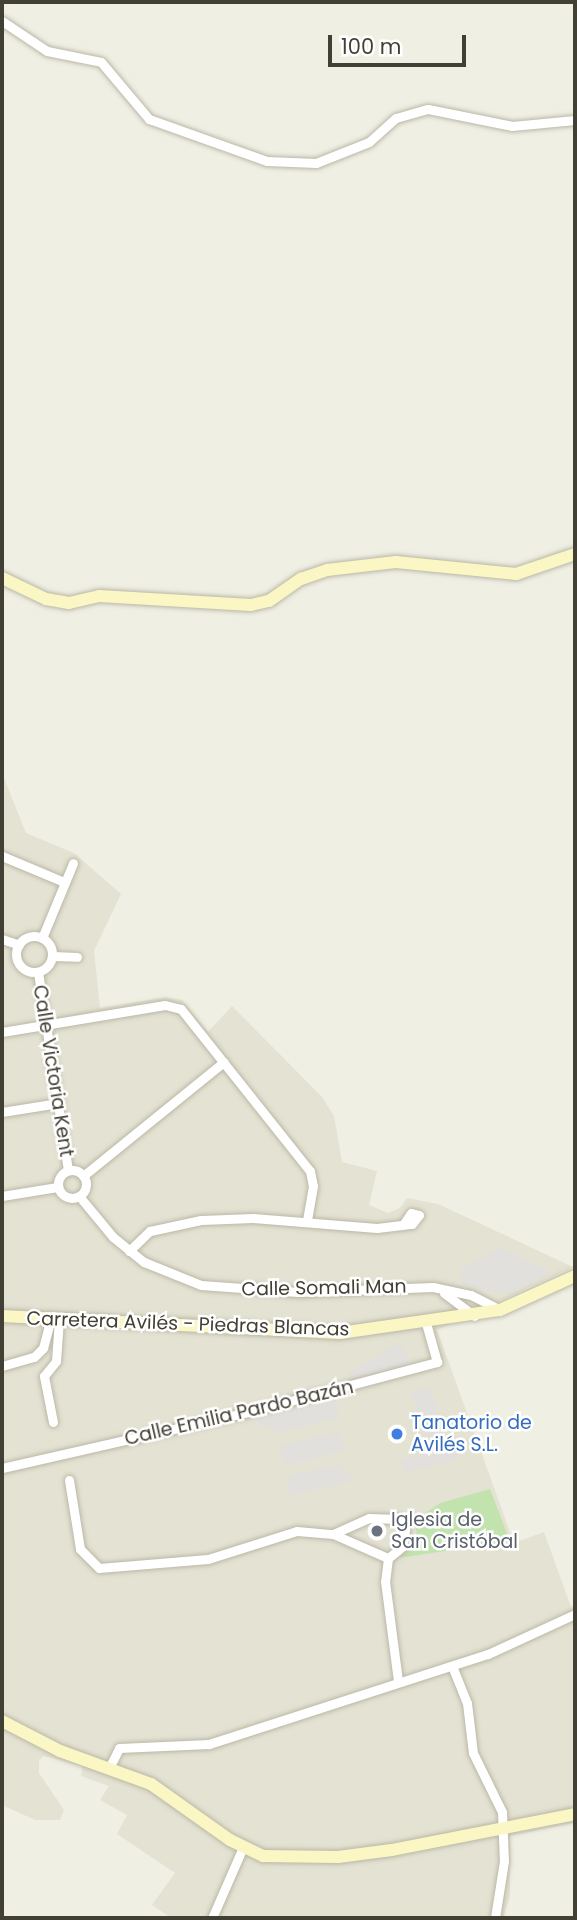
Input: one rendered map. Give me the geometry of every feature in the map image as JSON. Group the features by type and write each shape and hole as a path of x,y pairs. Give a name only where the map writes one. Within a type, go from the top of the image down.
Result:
{"street":[{"path":"2,21 47,51 101,62 149,119 267,161 316,163 369,142 396,118 429,109 512,126 575,120"},
{"path":"2,578 46,599 69,603 99,596 251,605 269,601 301,579 327,570 396,562 516,574 575,554"},
{"path":"2,856 64,882"},
{"path":"42,938 73,863"},
{"path":"42,938 28,937 19,946 20,965 38,972 46,968 52,956"},
{"path":"42,938 52,956"},
{"path":"2,939 19,946"},
{"path":"52,956 76,957"},
{"name":"Calle Victoria Kent","path":"38,972 68,1170"},
{"path":"2,1032 172,1005 181,1009 310,1171 313,1186 307,1222"},
{"path":"83,1175 224,1062"},
{"path":"2,1112 58,1103"},
{"path":"57,1187 60,1175 68,1170 83,1175"},
{"path":"57,1187 67,1198 79,1196 86,1186 83,1175"},
{"path":"2,1196 57,1187"},
{"name":"Calle Somali Man","path":"79,1196 129,1251 165,1273 201,1285 298,1292 433,1287 500,1310"},
{"path":"129,1251 150,1231 173,1223 253,1218 351,1228 403,1225"},
{"name":"Carretera Avilés - Piedras Blancas","path":"2,1316 340,1333 426,1324 500,1310 575,1276"},
{"path":"464,1296 474,1316"},
{"path":"464,1296 474,1316"},
{"path":"447,1320 464,1296"},
{"path":"2,1366 34,1357 43,1348 55,1319"},
{"path":"53,1422 44,1376 56,1361 55,1319"},
{"name":"Calle Emilia Pardo Bazán","path":"2,1468 249,1412 437,1362 426,1324"},
{"path":"69,1480 80,1549 99,1568 208,1559 297,1531 333,1534 388,1558"},
{"path":"333,1534 369,1518 399,1519 405,1528 403,1546 388,1558"},
{"path":"388,1558 387,1606 398,1681"},
{"path":"110,1766 118,1748 209,1744 332,1707 398,1681 452,1666 575,1614"},
{"path":"452,1666 467,1703 473,1753 502,1812 504,1830 495,1918"},
{"path":"2,1721 60,1751 110,1766 172,1796 243,1847 263,1856 338,1857 504,1830 575,1814"},
{"path":"212,1918 243,1847"}],"shaded area":[{"path":"2,773 26,833 74,853 121,894 94,951 100,1008 166,997 182,1000 208,1032 232,1006 322,1097 334,1116 342,1162 377,1171 369,1205 388,1213 400,1208 407,1198 438,1204 573,1267 437,1330 514,1543 544,1532 571,1607 575,1606 575,1823 510,1836 510,1896 503,1918 171,1918 152,1905 175,1873 117,1834 127,1815 100,1800 109,1786 81,1776 83,1766 43,1756 39,1761 39,1773 64,1810 60,1820 35,1820 2,1805"},
{"path":"500,1248 551,1272 507,1294 461,1285 462,1269"},
{"path":"399,1343 410,1361 360,1391 349,1373"},
{"path":"426,1388 432,1392 447,1440 458,1437 461,1458 405,1472 401,1460 428,1452 411,1392"},
{"path":"336,1398 339,1418 273,1433 273,1426 263,1429 256,1418"},
{"path":"339,1431 344,1451 287,1465 280,1456 280,1447"},
{"path":"344,1464 345,1471 357,1480 289,1496 283,1486 289,1484 290,1475"}],"green space":[{"path":"490,1489 510,1541 399,1558 418,1540 414,1521 440,1503"}],"place":[{"name":"Tanatorio de Avilés S.L.","path":"397,1434"},
{"name":"Iglesia de San Cristóbal","path":"377,1531"}]}
